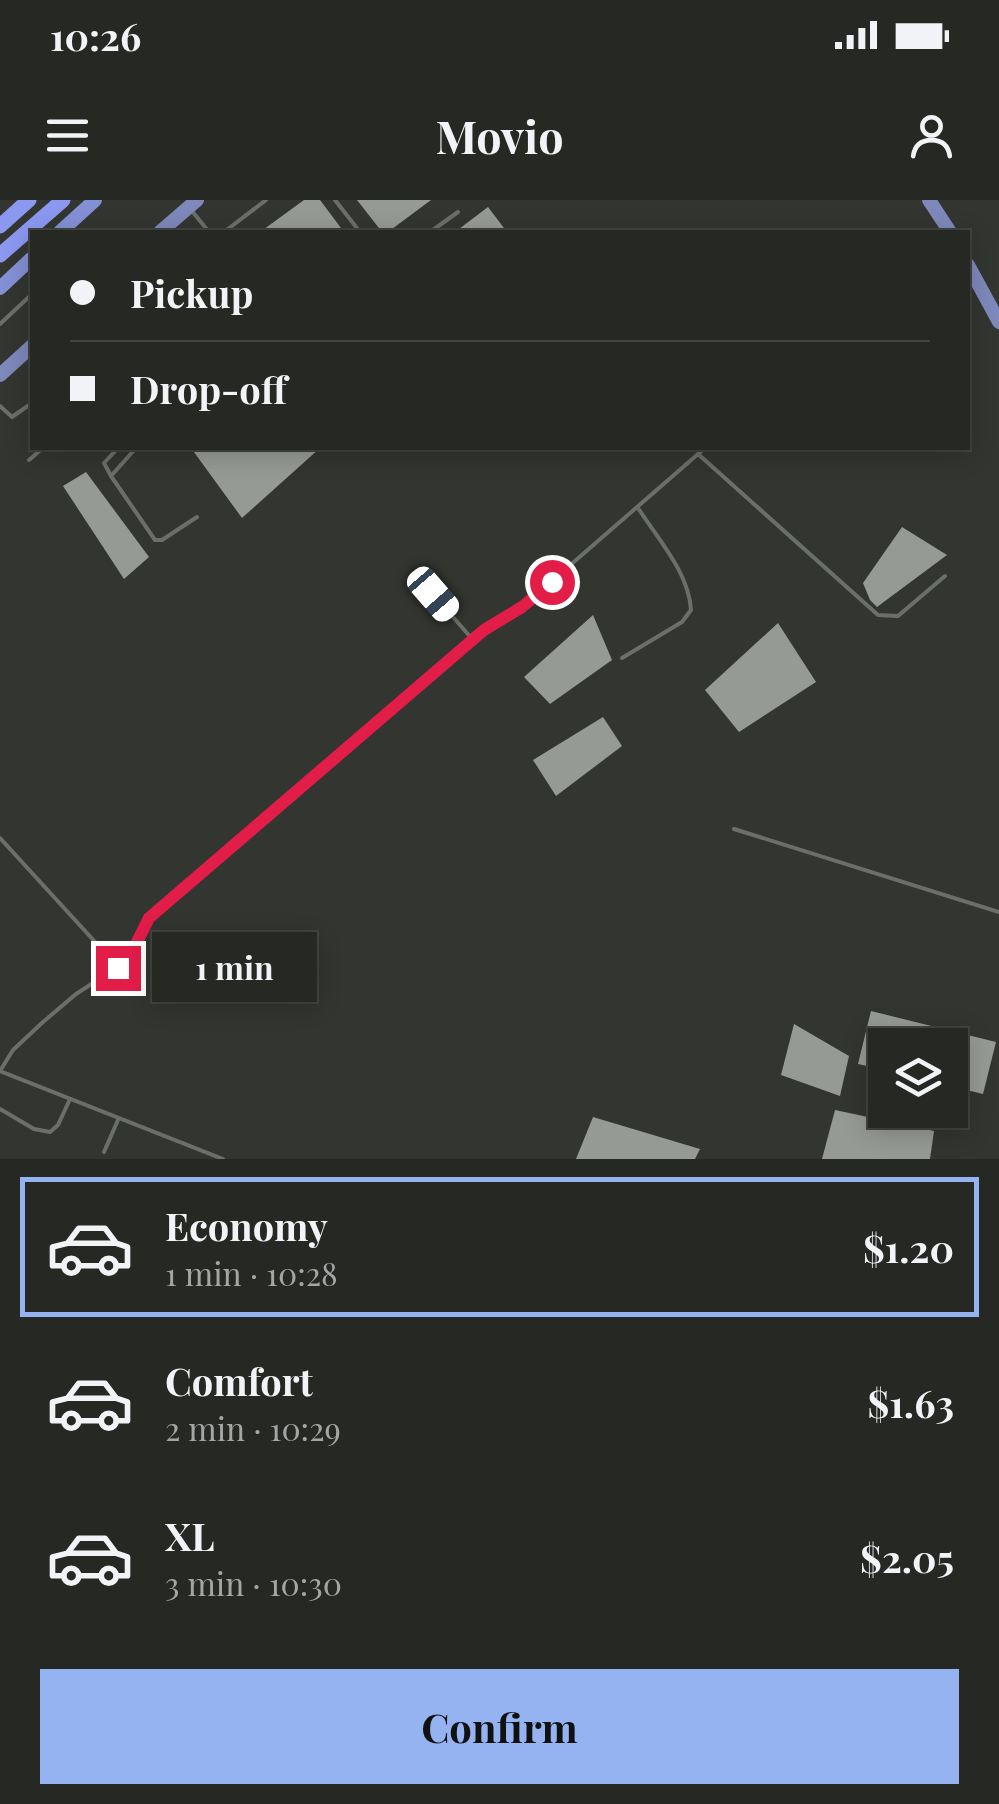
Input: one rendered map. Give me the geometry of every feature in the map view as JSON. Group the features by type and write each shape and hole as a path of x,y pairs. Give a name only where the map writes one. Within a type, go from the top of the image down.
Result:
{"highway":[{"path":"0,226 29,200"},
{"path":"0,256 63,200"},
{"path":"62,230 95,200"},
{"path":"0,288 30,260"}],"main road":[{"path":"929,200 944,230"},
{"path":"162,230 193,204"},
{"path":"970,265 999,308"},
{"path":"970,266 999,322"},
{"path":"0,374 30,348"}],"lane":[{"path":"227,230 266,200"},
{"path":"336,200 358,230"},
{"path":"193,204 208,230"},
{"path":"433,230 458,212"},
{"path":"0,324 30,296"},
{"path":"0,406 12,417 30,404"},
{"path":"28,460 40,450"},
{"path":"116,450 104,463 154,540 162,540 196,517"},
{"path":"111,476 134,450"},
{"path":"223,1159 0,1071 12,1050 43,1022 130,956 149,918 473,640 522,607 703,450"},
{"path":"698,454 878,615 898,616 945,576"},
{"path":"622,658 682,622 691,610 690,595 676,566 638,508"},
{"path":"433,594 473,640"},
{"path":"734,828 999,912"},
{"path":"0,838 118,968"},
{"path":"0,1109 34,1129 50,1132 58,1126 70,1099"},
{"path":"104,1152 119,1118"}],"building":[{"path":"304,200 320,200 342,230 263,230"},
{"path":"357,200 431,200 391,230 380,230"},
{"path":"488,207 505,230 458,230"},
{"path":"192,450 318,450 242,518"},
{"path":"86,472 149,557 124,579 63,486"},
{"path":"902,527 947,555 877,607 863,583"},
{"path":"593,615 612,660 550,704 524,677"},
{"path":"778,623 816,682 739,732 705,690"},
{"path":"603,717 622,746 556,796 533,760"},
{"path":"871,1011 940,1028 868,1028 868,1066 858,1064"},
{"path":"794,1024 849,1056 840,1096 781,1075"},
{"path":"968,1035 996,1042 983,1094 968,1090"},
{"path":"835,1110 868,1117 868,1128 934,1131 930,1159 822,1159"},
{"path":"593,1117 700,1149 695,1159 576,1159"}],"route":[{"path":"118,968 130,956 149,918 484,630 522,607 552,582"}]}
